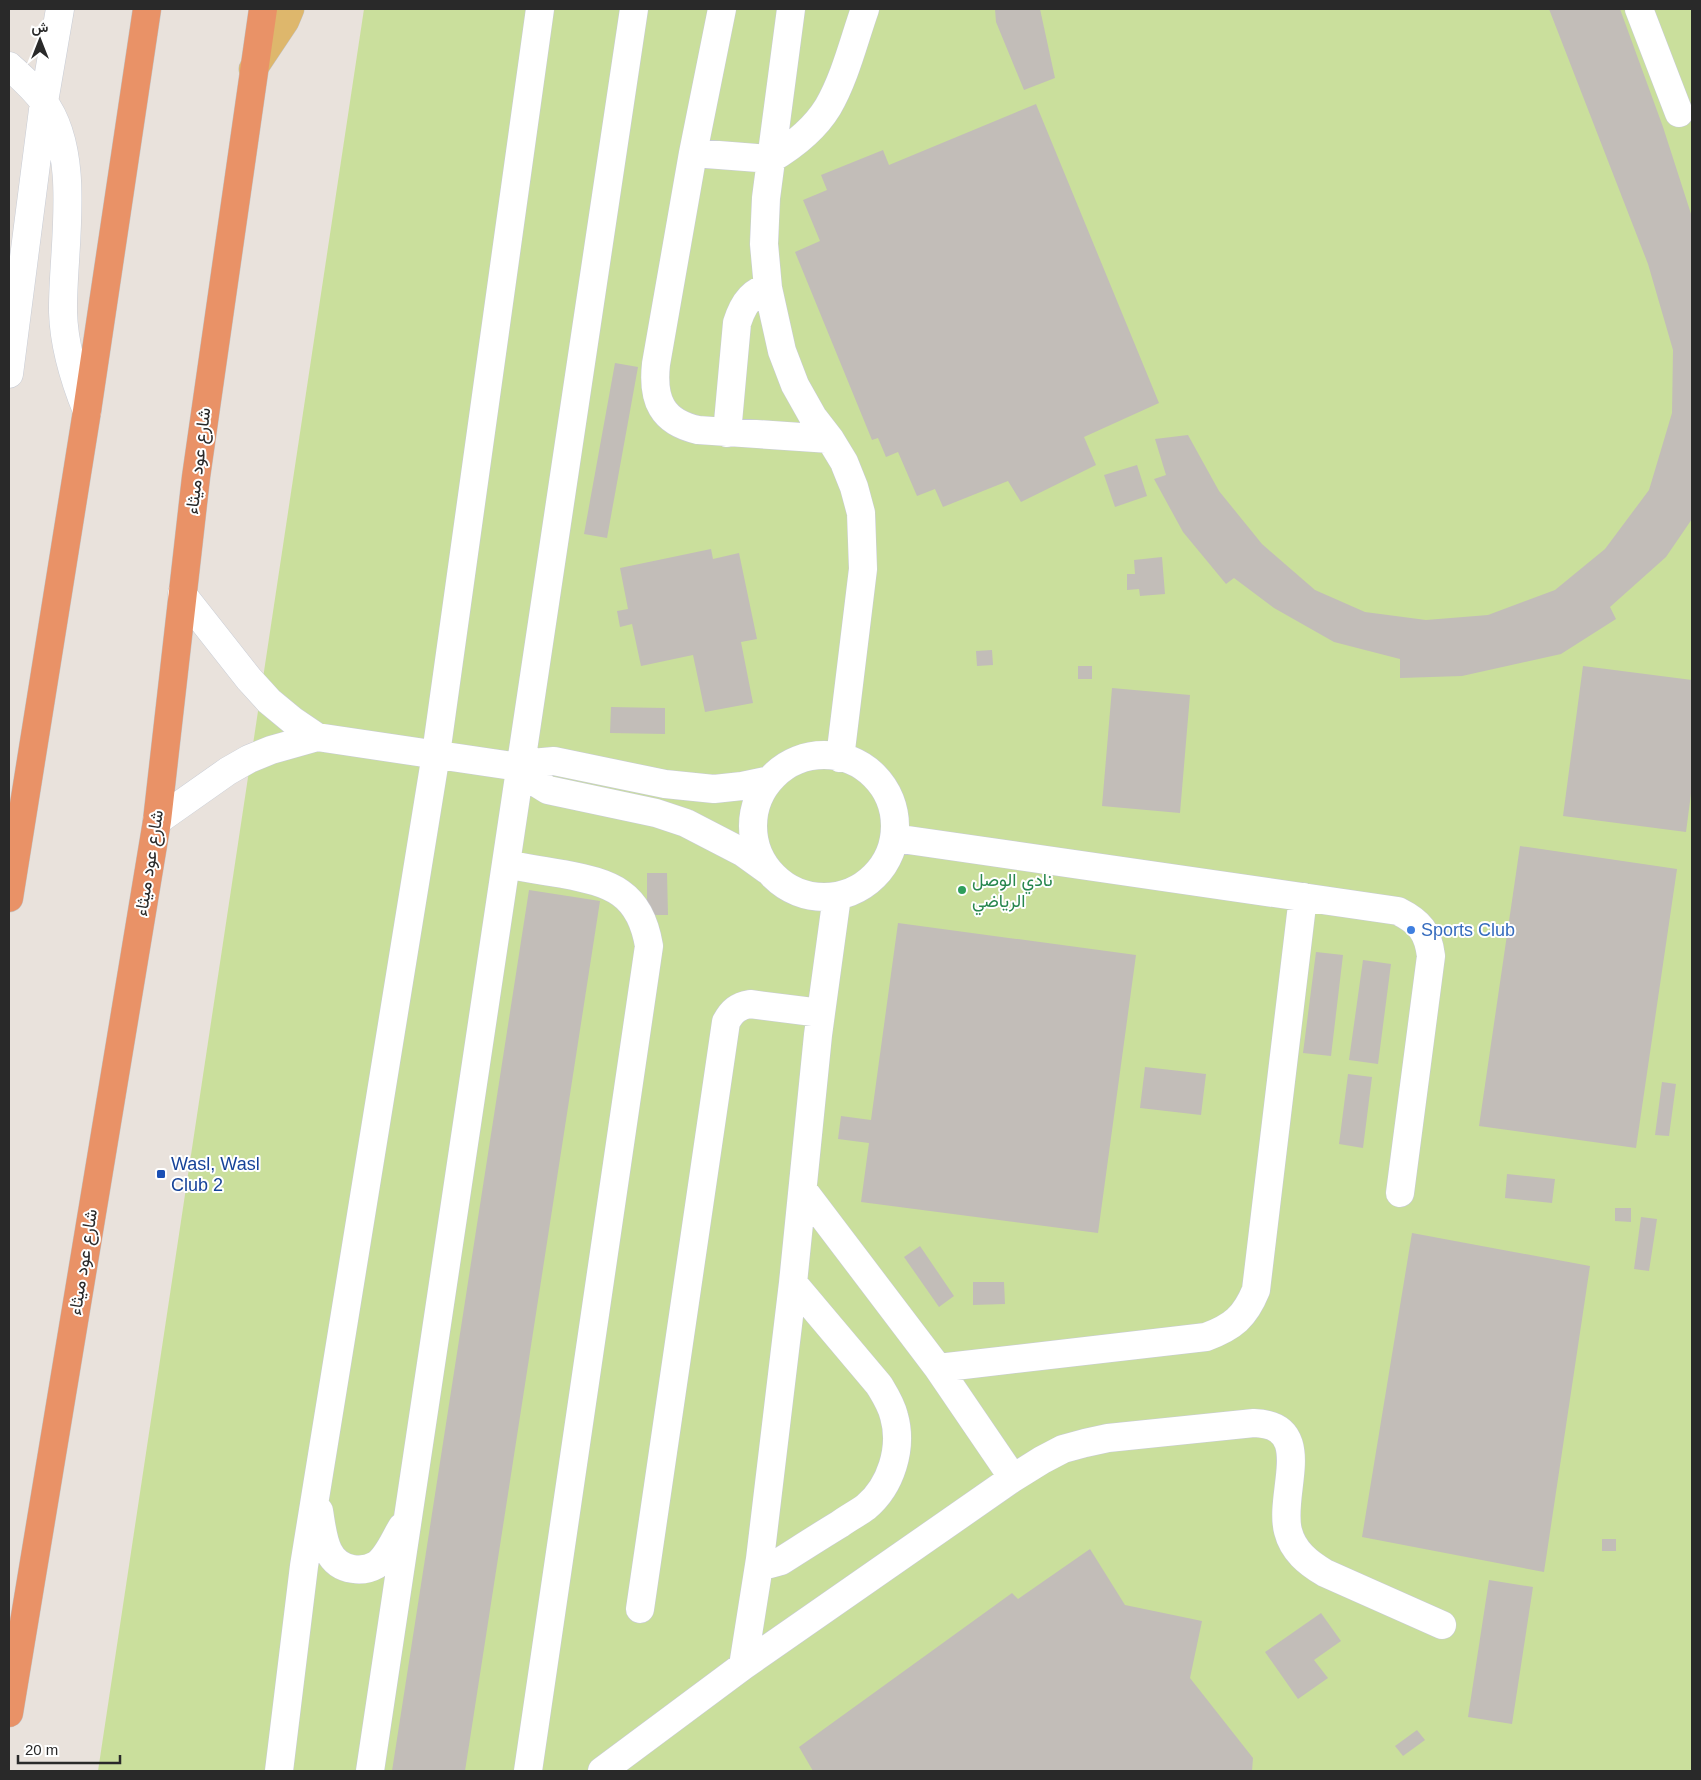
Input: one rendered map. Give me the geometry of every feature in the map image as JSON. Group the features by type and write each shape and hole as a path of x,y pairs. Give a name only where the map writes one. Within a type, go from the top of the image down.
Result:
{"highway":[{"path":"9,898 87,411 147,9"},
{"name":"شارع عود ميثاء","path":"9,1713 157,821 197,467 263,9"}],"main road":[{"path":"253,70 285,21 290,9"}],"street":[{"path":"9,374 44,102 60,9"},
{"path":"279,1771 304,1566 317,1497 436,754 540,9"},
{"path":"370,1771 634,9"},
{"path":"722,9 693,153 654,383 658,401 668,416 683,427 727,433 830,439"},
{"path":"791,9 766,198 764,234 768,288 772,314 782,351 795,386 813,417 830,439 844,462 854,487 860,513 863,540 863,569 840,758"},
{"path":"693,153 772,160 802,137 827,108 836,90 865,9"},
{"path":"1639,9 1679,113"},
{"path":"9,66 44,102 58,129 65,160 68,198 63,314 66,347 74,380 87,411"},
{"path":"727,433 737,323 741,310 749,298 760,289 768,288"},
{"path":"182,594 249,679 269,701 317,737"},
{"path":"157,821 228,771 271,750 317,737 519,767 531,763 554,761 665,784 714,789 770,780"},
{"path":"519,767 527,777 548,790 656,813 686,823 742,852 768,870 781,883 797,892 814,897 837,896 857,889 874,876 888,858 894,838 895,823 893,808 879,781 855,763 840,758 821,756 802,759 784,768 770,780 760,796 753,815 753,835 758,853 768,870"},
{"path":"894,838 1303,897 1398,912 1412,918 1422,928 1429,941 1431,956 1400,1193"},
{"path":"506,864 590,879 606,884 620,892 636,909 647,930 649,946 528,1771"},
{"path":"743,1666 760,1559 793,1283 821,1013 837,896"},
{"path":"938,1368 1206,1337 1223,1330 1238,1320 1249,1306 1256,1290 1303,897"},
{"path":"640,1610 726,1022 735,1009 742,1005 750,1004 821,1013"},
{"path":"802,1190 938,1368 1013,1478"},
{"path":"760,1559 770,1564 781,1561 866,1507 880,1492 891,1472 896,1452 897,1434 894,1416 883,1392 793,1283"},
{"path":"607,1770 743,1666 1013,1478 1042,1460 1063,1450 1085,1443 1127,1436 1268,1423 1280,1430 1288,1440 1291,1453 1286,1516 1293,1544 1301,1556 1312,1566 1325,1573 1442,1625"},
{"path":"317,1497 325,1543 332,1558 345,1568 361,1570 376,1565 387,1552 408,1517"}],"green space":[{"name":"نادي الوصل الرياضي","path":"364,9 1692,9 1692,1771 98,1771"}],"building":[{"path":"995,9 1040,9 1055,78 1024,90 996,22"},
{"path":"1549,9 1620,9 1663,127 1692,217 1692,519 1666,557 1610,607 1616,619 1561,654 1462,676 1400,678 1400,659 1334,642 1274,608 1234,578 1226,584 1183,532 1154,479 1166,475 1155,439 1188,435 1219,491 1262,544 1315,590 1365,612 1426,620 1488,615 1555,590 1605,549 1649,490 1672,413 1673,350 1648,264"},
{"path":"1036,104 1159,403 1084,437 1096,465 1021,502 1008,481 943,507 935,489 917,496 898,452 886,457 878,438 872,440 795,252 820,241 803,200 827,190 821,175 883,150 889,165"},
{"path":"615,363 638,367 607,538 584,534"},
{"path":"1137,465 1147,496 1115,507 1104,475"},
{"path":"711,549 713,559 739,553 757,639 741,642 753,703 705,712 693,655 641,666 632,624 620,627 617,611 628,609 620,568"},
{"path":"1162,557 1165,594 1140,596 1139,589 1127,590 1127,574 1135,574 1134,560"},
{"path":"992,650 993,665 977,666 976,651"},
{"path":"1078,666 1092,666 1092,679 1078,679"},
{"path":"1583,666 1692,680 1692,786 1686,832 1563,816"},
{"path":"1112,688 1190,695 1180,813 1102,806"},
{"path":"611,707 665,708 665,734 610,733"},
{"path":"1520,846 1677,869 1636,1148 1479,1126"},
{"path":"647,873 667,873 668,915 647,915"},
{"path":"529,890 600,901 465,1771 392,1771"},
{"path":"898,923 1136,955 1098,1233 861,1202 869,1143 838,1139 841,1116 871,1120"},
{"path":"1316,952 1343,955 1331,1056 1303,1053"},
{"path":"1363,960 1391,964 1378,1064 1349,1060"},
{"path":"1145,1067 1206,1074 1201,1115 1140,1108"},
{"path":"1348,1074 1372,1077 1363,1148 1339,1144"},
{"path":"1662,1082 1676,1084 1669,1136 1655,1135"},
{"path":"1507,1174 1555,1179 1552,1203 1505,1198"},
{"path":"1615,1208 1631,1208 1631,1222 1615,1221"},
{"path":"1641,1217 1657,1219 1649,1271 1634,1269"},
{"path":"1412,1233 1590,1266 1544,1572 1362,1537"},
{"path":"920,1246 954,1296 939,1307 904,1257"},
{"path":"973,1282 1004,1282 1005,1304 973,1305"},
{"path":"1602,1539 1616,1539 1616,1551 1602,1551"},
{"path":"1090,1549 1125,1605 1202,1621 1190,1678 1253,1758 1252,1771 813,1771 799,1747 1012,1593 1018,1599"},
{"path":"1489,1580 1533,1587 1512,1724 1468,1717"},
{"path":"1321,1613 1341,1641 1314,1660 1328,1678 1298,1699 1265,1652"},
{"path":"1417,1730 1425,1740 1403,1756 1395,1746"}],"place":[{"name":"نادي الوصل الرياضي","path":"962,890"},
{"name":"Sports Club","path":"1411,930"},
{"name":"Wasl, Wasl Club 2","path":"161,1174"}]}
